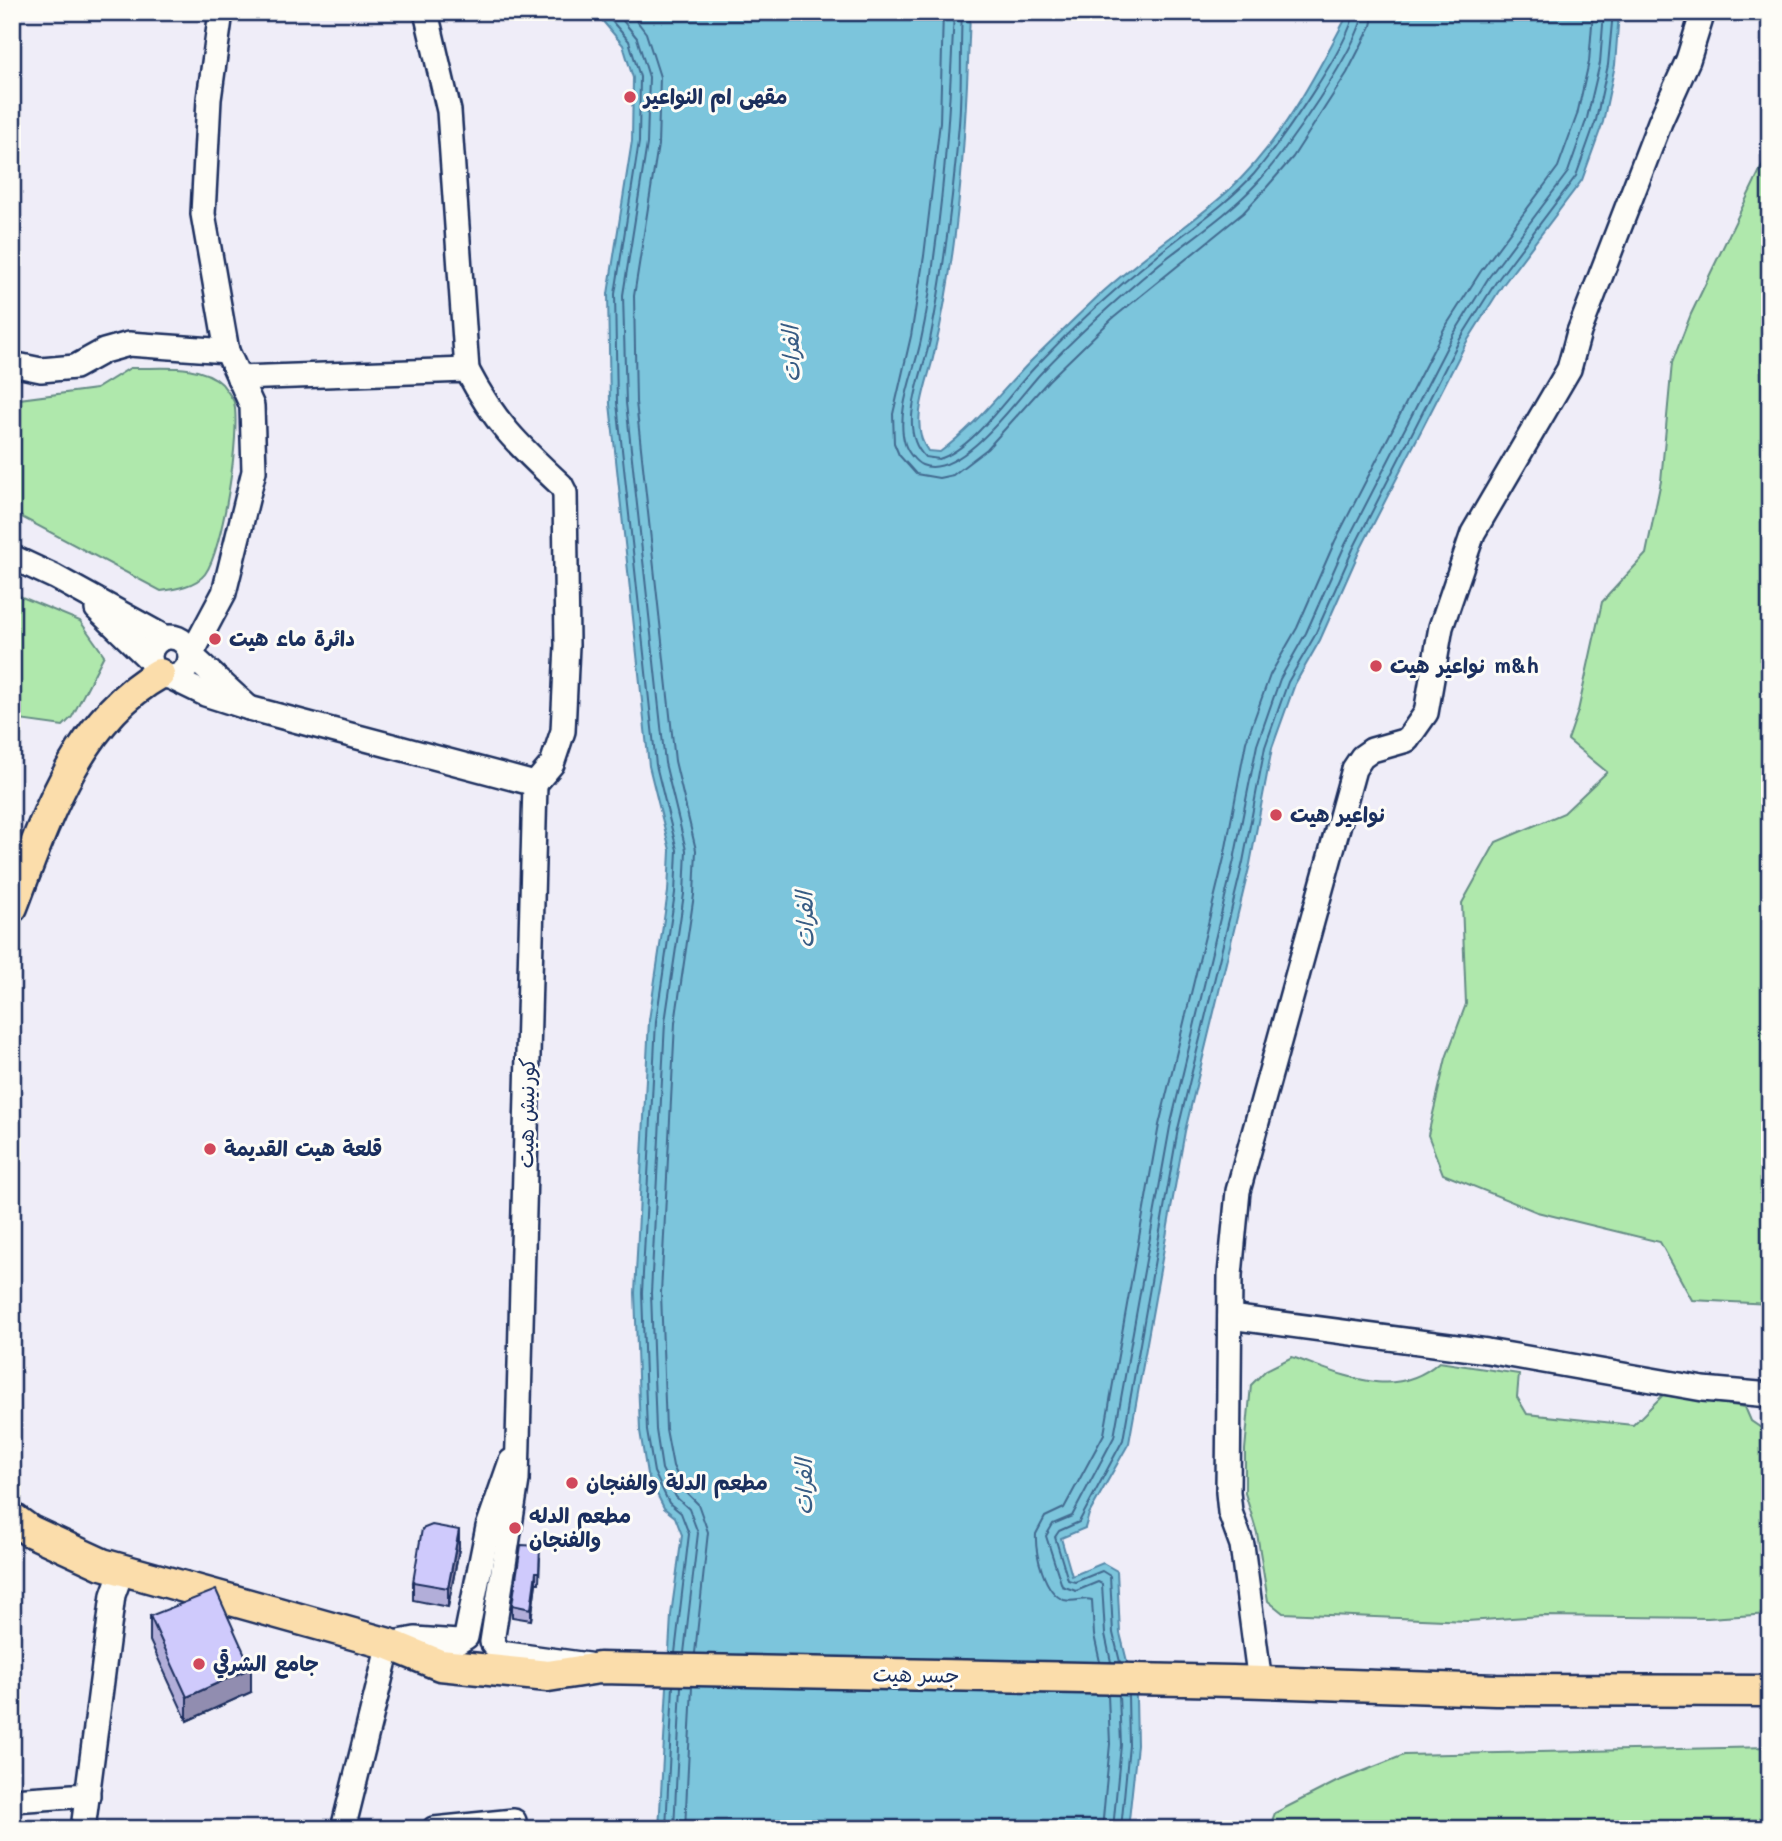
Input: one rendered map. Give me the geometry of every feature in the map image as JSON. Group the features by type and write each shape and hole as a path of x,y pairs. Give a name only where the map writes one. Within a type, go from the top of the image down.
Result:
{"main road":[{"path":"12,907 48,820 93,732 122,699 160,670"},
{"name":"جسر هيت","path":"14,1524 102,1564 389,1644 421,1659 459,1668 548,1676 599,1668 1496,1690 1770,1691"}],"street":[{"path":"160,670 185,671 224,593 254,471 252,407 227,351 203,214 209,99 221,12"},
{"path":"77,590 160,670 205,694 535,784 552,764 564,731 567,645 565,493 561,485 507,435 486,406 467,370 449,111 426,12"},
{"path":"1246,1682 1242,1545 1230,1513 1228,1492 1230,1275 1238,1191 1354,769 1362,757 1372,750 1407,740 1426,713 1441,627 1473,533 1569,369 1579,332 1655,133 1688,60 1703,12"},
{"path":"12,364 41,370 75,367 104,351 129,344 227,351"},
{"path":"239,378 467,370"},
{"path":"12,557 167,637 186,644 191,655 249,708"},
{"path":"160,670 155,643 167,637 224,593"},
{"name":"كورنيش هيت","path":"535,784 519,1441 514,1518 492,1642 500,1653 549,1657 599,1668"},
{"path":"1230,1317 1487,1351 1703,1389 1770,1395"},
{"name":"كورنيش هيت","path":"389,1644 415,1639 458,1642 466,1637 488,1527 519,1441"},
{"path":"83,1829 113,1595 121,1570"},
{"path":"343,1829 389,1644"},
{"path":"12,1800 88,1795"},
{"path":"434,1829 514,1821"}],"green space":[{"path":"1770,157 1770,1304 1692,1300 1660,1242 1537,1212 1443,1174 1428,1135 1446,1058 1466,1004 1462,903 1496,842 1564,813 1607,772 1568,740 1578,711 1602,602 1646,554 1661,481 1672,363 1691,314 1763,164"},
{"path":"130,368 179,368 202,372 222,384 234,402 236,417 233,463 224,517 212,561 205,574 191,584 161,591 12,512 12,400 96,389"},
{"path":"12,593 80,621 104,655 72,717 63,726 12,719"},
{"path":"1292,1357 1367,1381 1404,1380 1422,1374 1439,1362 1519,1374 1517,1397 1527,1414 1633,1425 1663,1395 1745,1407 1751,1421 1770,1434 1770,1614 1708,1618 1542,1616 1467,1621 1283,1613 1268,1601 1257,1533 1245,1493 1245,1450 1251,1385 1266,1370"},
{"path":"1770,1747 1770,1829 1269,1829 1275,1813 1336,1782 1404,1755"}],"water":[{"name":"الفرات","path":"595,12 970,12 964,142 956,230 942,316 919,418 922,441 928,451 940,452 976,420 1030,362 1107,288 1227,192 1246,173 1296,108 1349,12 1619,12 1615,65 1603,122 1582,180 1502,286 1466,343 1359,552 1320,640 1295,684 1272,748 1250,864 1185,1131 1129,1443 1089,1514 1085,1528 1061,1538 1072,1576 1103,1563 1117,1571 1120,1633 1136,1698 1137,1745 1128,1829 659,1829 671,1615 682,1535 675,1517 664,1508 647,1474 640,1431 635,1293 649,1020 668,892 670,850 649,766 610,404 608,294 632,141 633,78 623,45"}],"building":[{"path":"432,1525 459,1530 448,1588 413,1582 422,1529"},
{"path":"521,1545 540,1546 539,1572 536,1572 531,1609 512,1605"},
{"path":"216,1590 251,1668 187,1697 150,1616"}],"place":[{"name":"مقهى ام النواعير","path":"630,97"},
{"name":"دائرة ماء هيت","path":"215,639"},
{"name":"نواعير هيت m&h","path":"1376,666"},
{"name":"نواعير هيت","path":"1276,815"},
{"name":"قلعة هيت القديمة","path":"210,1149"},
{"name":"مطعم الدلة والفنجان","path":"572,1483"},
{"name":"مطعم الدله والفنجان","path":"515,1528"},
{"name":"جامع الشرقي","path":"199,1664"}]}
